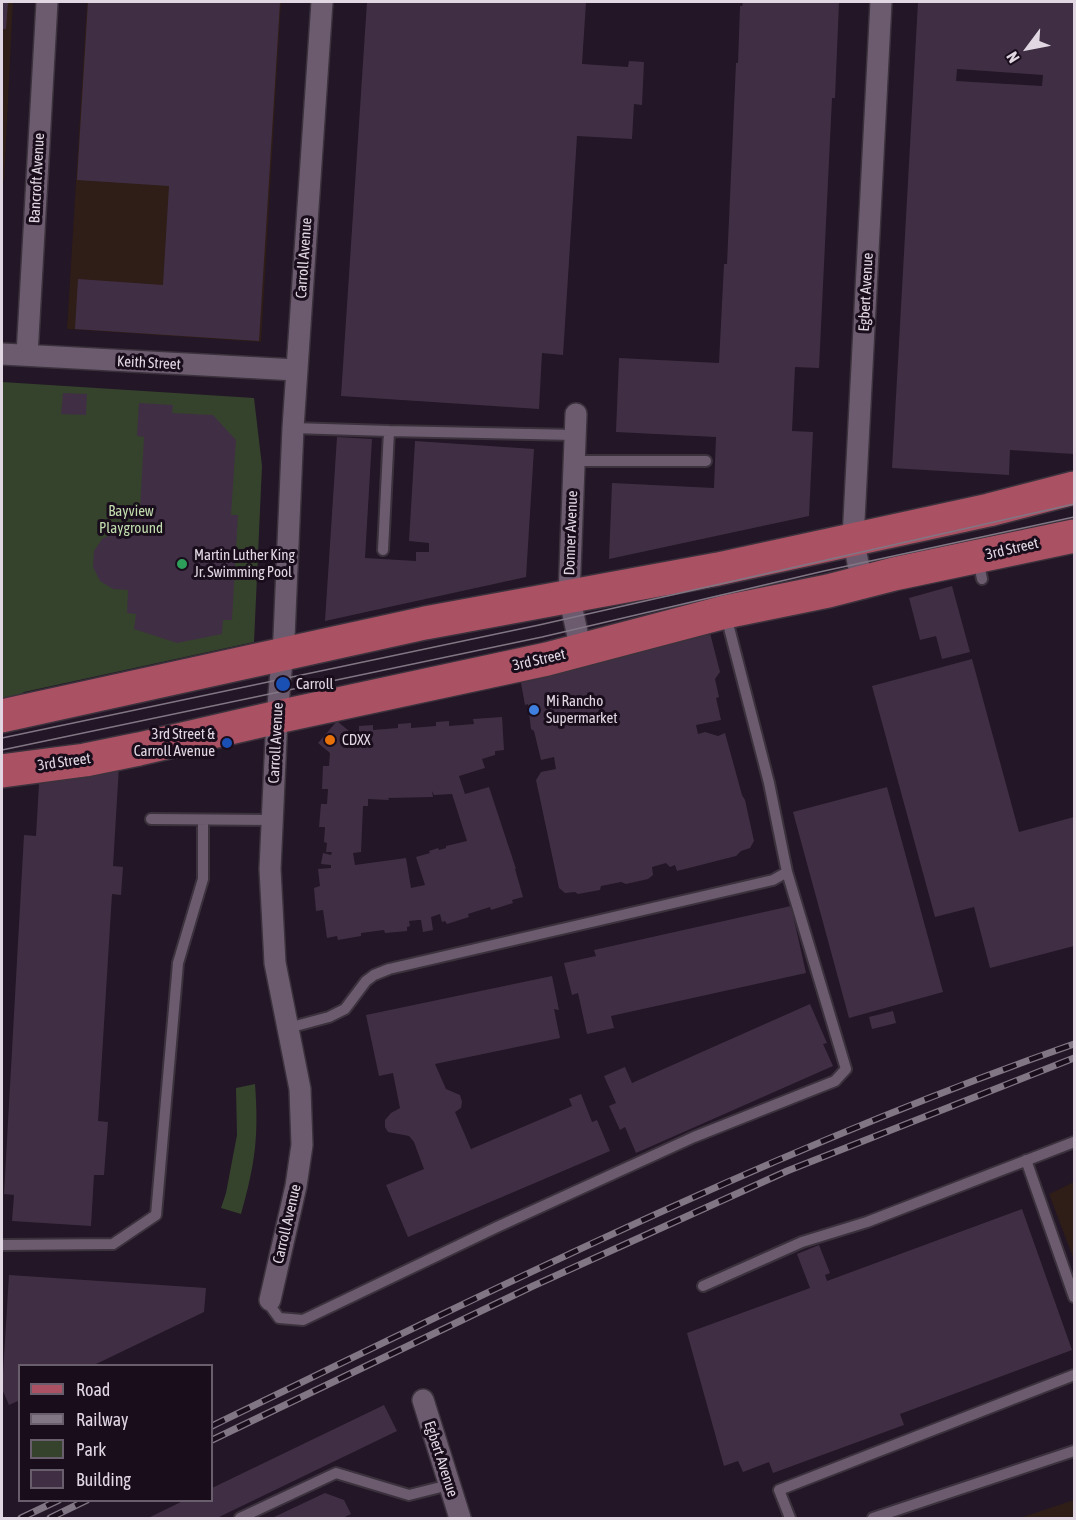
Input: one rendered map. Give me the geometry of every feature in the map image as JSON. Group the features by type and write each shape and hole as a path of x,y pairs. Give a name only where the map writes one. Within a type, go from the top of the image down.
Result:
{"main road":[{"path":"2,716 425,622 718,569 989,510 1074,488"},
{"name":"3rd Street","path":"2,771 85,760 547,659 725,612 894,574 980,568 1074,536"}],"street":[{"name":"Bancroft Avenue","path":"27,355 47,2"},
{"name":"Carroll Avenue","path":"270,1300 296,1186 302,1145 300,1089 276,963 270,869 296,370 322,2"},
{"name":"Egbert Avenue","path":"862,582 853,539 881,2"},
{"name":"Keith Street","path":"2,354 296,370"},
{"name":"Donner Avenue","path":"576,425 569,596 581,650"},
{"name":"Egbert Avenue","path":"423,1400 460,1518"}],"lane":[{"path":"293,428 389,431 576,425"},
{"path":"382,550 389,431"},
{"path":"574,461 706,461"},
{"path":"270,1300 271,1307 279,1318 303,1320 497,1227 694,1137 835,1081 846,1069 787,872 769,783 725,612"},
{"path":"152,819 272,820"},
{"path":"2,1245 113,1244 156,1215 178,963 203,879 203,820"},
{"path":"288,1028 329,1017 345,1009 366,981 389,969 773,880 787,872"},
{"path":"703,1286 802,1242 867,1222 1074,1142"},
{"path":"1026,1160 1074,1296"},
{"path":"790,1518 779,1490 1074,1375"},
{"path":"873,1518 1074,1451"},
{"path":"240,1518 336,1473 409,1495 449,1485"}],"shaded area":[{"path":"2,2 13,2 4,181 2,180"},
{"path":"87,2 281,2 261,342 67,329"},
{"path":"1074,1182 1074,1260 1049,1194"},
{"path":"1074,1500 1074,1518 1020,1518"}],"green space":[{"name":"Bayview Playground","path":"2,382 254,398 262,466 254,642 24,692 17,697 2,700"},
{"path":"255,1084 255,1150 241,1214 221,1208 237,1135 236,1088"}],"building":[{"path":"2,2 8,2 6,29 2,29"},
{"path":"88,2 280,2 259,341 75,329 78,279 163,285 169,186 77,180"},
{"path":"367,2 586,2 582,64 628,67 629,61 644,62 642,105 634,104 632,139 577,136 563,355 542,353 539,409 341,396"},
{"path":"743,2 839,2 819,368 795,367 792,431 813,432 809,516 609,559 612,483 714,488 716,437 616,432 619,358 719,363 724,264 727,264 736,63 738,63 740,6"},
{"path":"918,2 1074,2 1074,454 1010,450 1009,475 892,468","holes":["957,69 1043,75 1042,86 956,81"]},
{"path":"63,393 87,394 86,415 61,414"},
{"path":"139,403 173,405 172,413 213,415 236,440 231,515 238,515 232,620 223,620 222,634 177,643 134,629 136,614 127,613 128,590 113,589 100,581 93,567 94,551 102,539 116,532 131,532 133,509 140,509 144,437 137,436"},
{"path":"337,437 372,439 365,558 416,561 416,552 429,552 429,543 409,541 415,441 534,449 526,577 325,621"},
{"path":"952,586 970,652 942,659 936,636 920,640 909,598"},
{"path":"710,633 720,672 715,679 721,720 696,725 698,734 705,732 718,736 725,733 745,800 754,841 750,848 741,851 736,856 677,871 675,865 670,867 666,863 652,867 653,875 648,879 601,886 600,890 578,894 565,893 559,888 536,780 541,772 556,769 554,757 541,760 534,731 531,729 528,704 525,705 521,683 528,672"},
{"path":"972,659 1019,832 1074,817 1074,946 990,968 974,907 935,917 872,686"},
{"path":"502,717 504,750 495,751 495,755 482,759 485,768 459,776 465,794 489,787 523,897 491,910 490,907 468,914 469,917 447,924 445,921 442,922 440,914 431,917 433,930 423,932 421,920 418,920 409,921 410,926 407,927 407,931 385,933 384,930 361,933 361,936 338,940 337,936 327,938 323,910 316,911 314,888 320,886 318,869 331,868 331,865 321,864 323,853 331,855 332,852 326,852 325,827 319,827 321,804 327,804 328,789 322,789 323,766 329,766 330,753 318,743 337,721 349,731 359,731 359,726 373,725 373,730 398,728 398,724 411,723 411,728 436,726 436,722 449,721 449,726 474,724 473,719","holes":["432,791 434,795 452,794 467,841 439,850 438,848 416,857 425,885 411,888 406,858 355,865 353,853 361,852 363,806 368,806 368,799 433,797"]},
{"path":"119,766 113,866 123,867 121,895 112,894 98,1121 108,1122 104,1175 94,1175 91,1226 12,1221 14,1195 4,1194 24,835 36,836 39,784"},
{"path":"887,787 943,992 849,1018 793,812"},
{"path":"791,906 806,973 611,1016 614,1028 587,1034 578,993 572,995 564,963 596,956 594,950"},
{"path":"552,976 559,1010 554,1009 560,1038 435,1064 446,1089 460,1095 461,1108 455,1112 471,1149 572,1106 569,1099 581,1094 592,1122 597,1120 610,1151 408,1237 386,1185 424,1169 414,1142 409,1136 388,1132 385,1127 385,1120 400,1108 393,1073 379,1076 366,1015"},
{"path":"810,1004 827,1043 823,1044 833,1066 636,1153 625,1127 620,1130 609,1106 616,1103 604,1076 625,1067 632,1083"},
{"path":"893,1011 896,1023 872,1029 869,1017"},
{"path":"1022,1209 1072,1350 900,1414 904,1425 773,1473 769,1462 743,1472 738,1461 724,1466 687,1333 810,1288 797,1254 819,1245 830,1273 825,1275 827,1281"},
{"path":"9,1275 206,1288 204,1312 96,1364 18,1364 18,1401 9,1405 2,1389"},
{"path":"384,1405 397,1431 217,1518 148,1518 181,1502 213,1502 213,1488"},
{"path":"325,1493 344,1500 351,1514 343,1518 272,1518"}],"tram line":[{"path":"2,738 539,625 1074,504"},
{"path":"2,750 542,637 824,571 1074,517"}],"railway":[{"path":"213,1426 530,1272 745,1174 854,1128 1074,1044"},
{"path":"213,1440 533,1286 787,1171 1074,1058"},
{"path":"21,1518 55,1502"},
{"path":"50,1518 83,1502"}],"place":[{"name":"Martin Luther King Jr. Swimming Pool","path":"182,564"},
{"name":"Carroll","path":"283,684"},
{"name":"Mi Rancho Supermarket","path":"534,710"},
{"name":"CDXX","path":"330,740"},
{"name":"3rd Street & Carroll Avenue","path":"227,743"}]}
